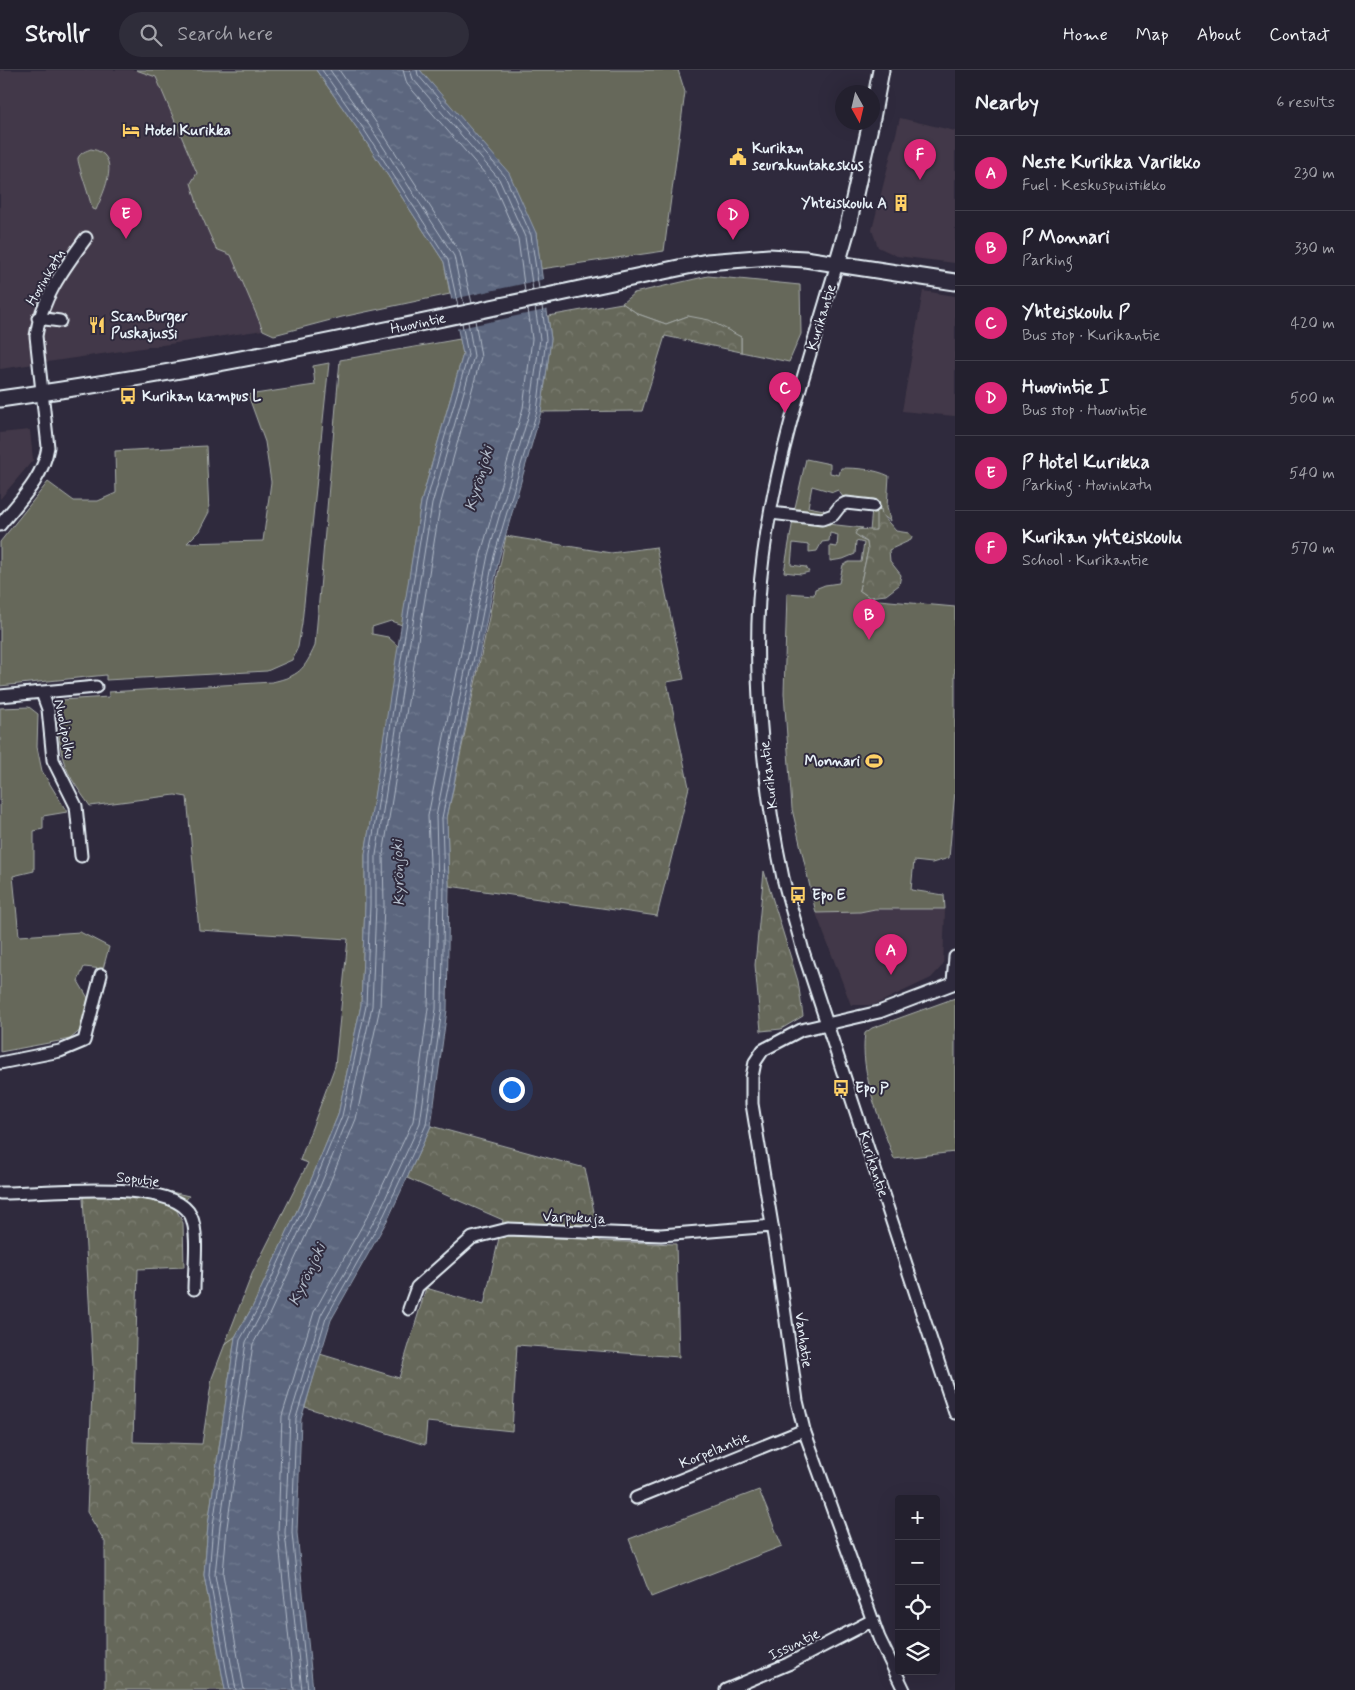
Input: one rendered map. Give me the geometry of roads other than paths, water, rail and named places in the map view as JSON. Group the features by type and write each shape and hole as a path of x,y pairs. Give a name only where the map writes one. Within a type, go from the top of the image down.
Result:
{"main road":[{"path":"878,85 881,70"},
{"name":"Kurikantie","path":"837,264 848,226 870,130"},
{"name":"Huovintie","path":"0,399 153,376 286,351 629,278 707,262 738,258 769,257 837,264 955,282"}],"street":[{"name":"Hovinkatu","path":"0,524 32,486 46,460 48,447 36,336 38,318 49,294 86,238"},
{"name":"Kurikantie","path":"837,264 790,423 771,513 761,574 758,615 761,706 768,790 783,878 803,951 950,1382 955,1413"},
{"path":"38,318 60,321"},
{"path":"771,513 822,519 833,515 840,506 846,504 872,506"},
{"path":"0,696 96,687"},
{"name":"Nuolipolku","path":"42,692 48,709 52,760 76,806 81,856"},
{"path":"954,982 955,957"},
{"path":"0,1063 60,1051 84,1041 101,975"},
{"name":"Vanhatie","path":"904,1690 873,1620 804,1430 797,1401 752,1104 752,1077 755,1062 763,1050 801,1030 879,1012 954,982"},
{"name":"Soputie","path":"0,1193 114,1190 156,1195 178,1201 186,1207 192,1218 194,1289"},
{"name":"Varpukuja","path":"409,1309 417,1287 472,1238 508,1229 661,1235 772,1226"},
{"name":"Korpelantie","path":"636,1498 804,1430"},
{"name":"Issuntie","path":"726,1690 788,1664 873,1620"}],"water":[{"name":"Kyrönjoki","path":"316,70 420,70 509,173 536,233 551,339 541,412 499,558 447,818 449,886 447,1010 431,1126 389,1217 331,1320 301,1419 297,1533 313,1690 225,1690 204,1575 208,1525 235,1337 253,1306 311,1180 338,1115 361,1005 365,854 421,502 463,354 444,262 359,131"}],"place":[{"name":"Hotel Kurikka","path":"131,130"},
{"name":"Kurikan seurakuntakeskus","path":"738,157"},
{"name":"Kurikan yhteiskoulu","path":"920,180"},
{"name":"Yhteiskoulu A","path":"901,203"},
{"name":"P Hotel Kurikka","path":"126,239"},
{"name":"Huovintie I","path":"733,240"},
{"name":"ScanBurger Puskajussi","path":"97,325"},
{"name":"Kurikan kampus L","path":"128,396"},
{"name":"Yhteiskoulu P","path":"785,413"},
{"name":"P Monnari","path":"869,640"},
{"name":"Monnari","path":"874,761"},
{"name":"Epo E","path":"798,895"},
{"name":"Neste Kurikka Varikko","path":"891,975"},
{"name":"Epo P","path":"841,1088"}]}
